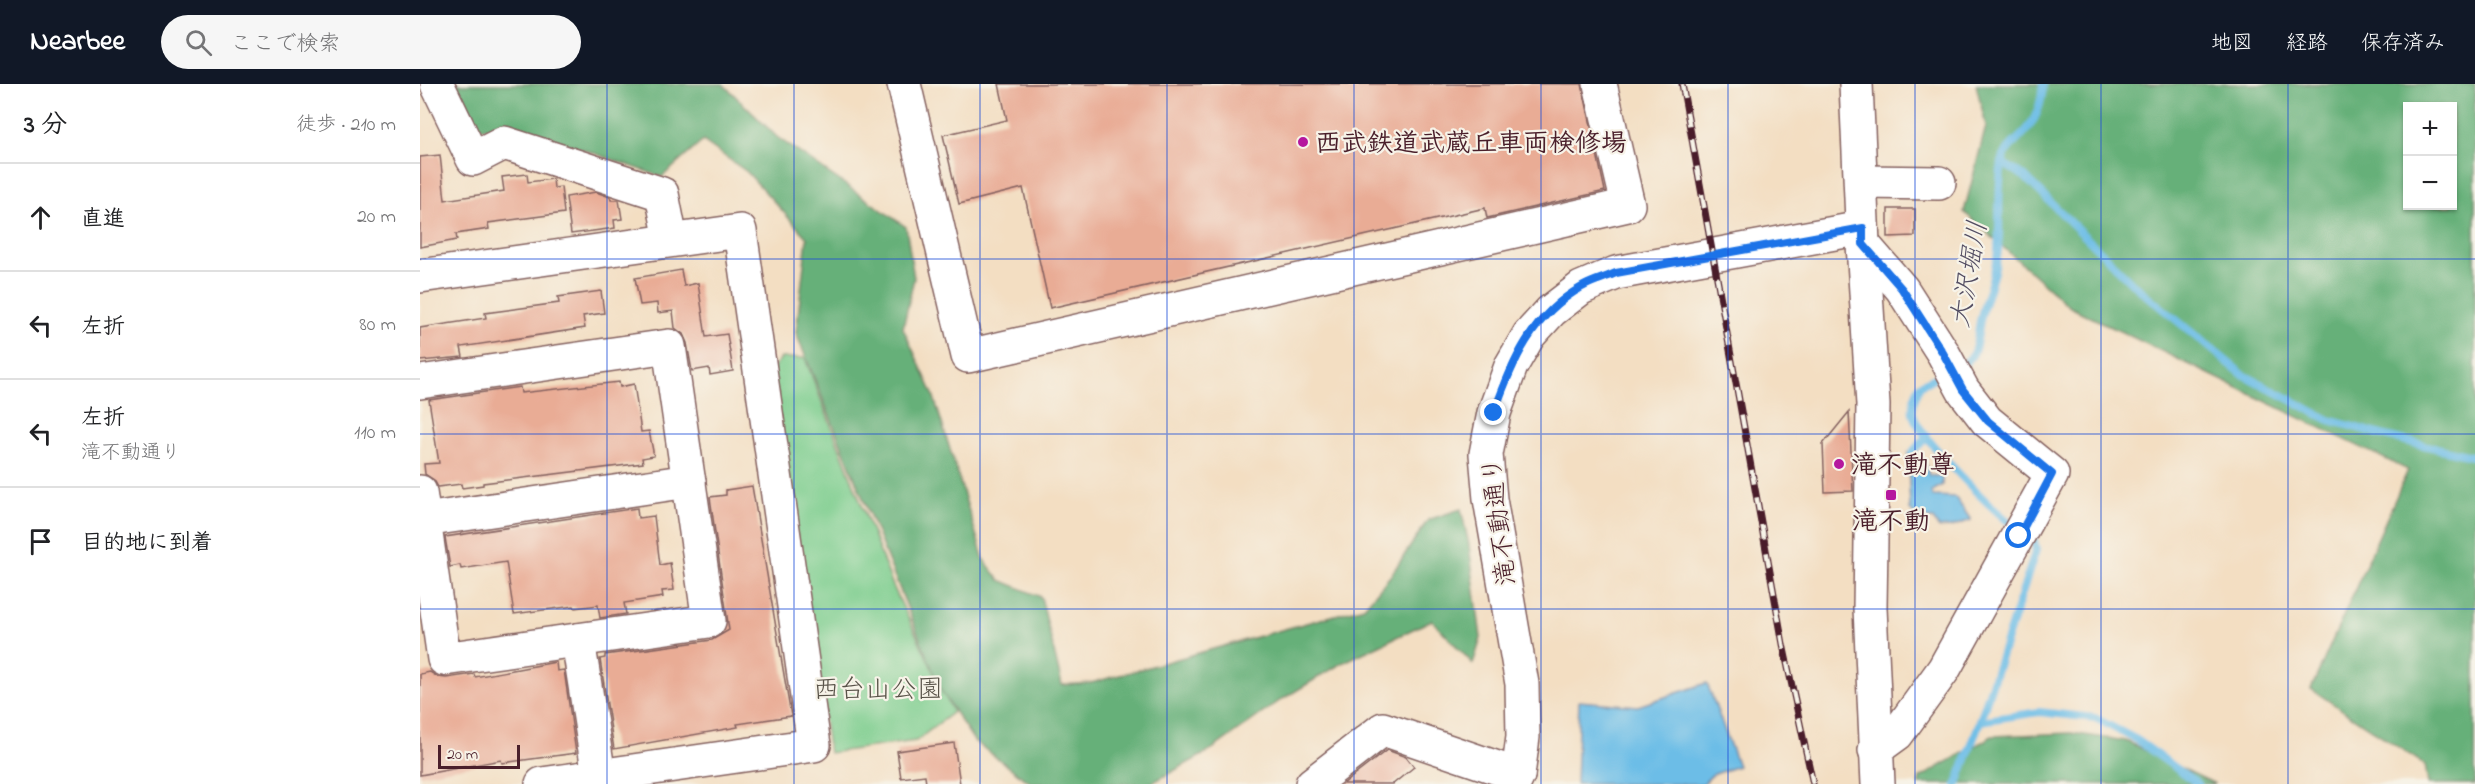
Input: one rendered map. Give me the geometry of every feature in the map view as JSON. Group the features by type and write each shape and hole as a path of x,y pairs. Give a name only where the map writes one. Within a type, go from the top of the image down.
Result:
{"street":[{"path":"437,84 473,159 504,143 662,194 671,240"},
{"path":"904,84 968,356 1628,205 1600,84"},
{"path":"1856,84 1873,405 1870,552 1875,750 1878,784"},
{"path":"1862,182 1939,183"},
{"path":"420,276 740,231 814,746 542,784"},
{"path":"1863,236 1902,289 1943,353 1963,390 1988,421 2052,474 1944,669 1897,734 1875,750"},
{"name":"滝不動通り","path":"1516,780 1523,737 1522,684 1490,499 1486,454 1494,413 1511,366 1529,335 1551,311 1581,288 1616,273 1863,236"},
{"path":"420,382 669,346 689,482 709,621 444,659 422,506 689,482"},
{"path":"578,640 599,776"},
{"path":"1312,784 1383,729 1516,780"}],"green space":[{"path":"452,84 723,84 777,137 906,227 914,278 903,328 933,394 984,560 1000,580 1041,597 1062,685 1091,683 1364,607 1391,575 1428,520 1461,509 1469,545 1481,638 1473,664 1432,620 1342,663 1281,700 1208,752 1150,784 1032,784 974,741 941,691 796,333 807,238 747,172 703,141 662,177 516,126 476,129"},
{"path":"1976,84 2475,84 2475,784 2428,784 2425,765 2311,689 2408,470 2070,307 1964,212 1986,126"},
{"name":"西台山公園","path":"781,358 805,358 893,586 953,712 916,741 829,753 772,369"},
{"path":"2071,733 2126,741 2215,784 1919,784 1920,778 1992,736"}],"water":[{"path":"1908,453 1926,464 1929,475 1942,477 1942,485 1931,492 1933,496 1955,497 1971,520 1951,527 1939,528 1933,519 1919,519 1910,510"},
{"path":"1707,683 1738,766 1712,775 1703,784 1576,784 1579,701 1638,706"}],"building":[{"name":"西武鉄道武蔵丘車両検修場","path":"999,84 1582,84 1605,191 1487,218 1485,208 1050,308 1023,188 959,204 943,135 1007,120"},
{"path":"440,155 445,200 504,191 502,177 527,174 528,182 553,179 554,188 561,187 564,213 488,223 489,229 456,234 457,240 420,247 420,157"},
{"path":"596,192 610,197 611,200 619,200 622,219 614,220 615,228 571,234 566,197"},
{"path":"1888,209 1915,209 1915,236 1888,237"},
{"path":"681,270 684,286 698,283 706,337 727,334 733,371 710,375 709,368 692,371 687,343 683,334 675,328 673,311 658,313 657,303 640,305 635,278"},
{"path":"601,291 604,313 583,316 585,328 461,347 463,357 420,361 420,328 486,318 485,313 559,303 558,297"},
{"path":"619,382 620,387 634,384 641,432 649,431 654,456 642,458 643,463 483,483 483,485 462,488 461,484 438,487 434,480 425,474 424,464 439,463 429,400 520,387 521,393"},
{"path":"1849,412 1853,491 1825,492 1823,444"},
{"path":"752,486 791,716 737,724 738,727 614,749 600,659 605,658 605,655 712,640 729,630 710,497 726,495 726,490"},
{"path":"637,508 638,518 654,516 660,565 670,563 674,590 662,591 663,597 624,603 626,614 600,618 598,605 514,614 506,562 461,569 460,565 450,567 445,537"},
{"path":"556,662 557,671 564,670 576,753 502,763 501,760 420,775 420,674 430,672 438,677 446,678 474,674 475,677"},
{"path":"954,743 960,784 926,784 925,775 901,778 897,751"},
{"path":"1387,750 1406,757 1414,767 1393,784 1343,784"}],"waterway":[{"name":"大沢堀川","path":"1958,367 1965,363 1974,352 1997,259 2002,163 2006,152 2025,132 2035,117 2041,101 2043,84"},
{"path":"2002,163 2024,176 2134,285 2242,374 2329,420 2475,457"},
{"name":"大沢堀川","path":"1946,373 1920,385 1913,405 1914,417 1930,441 1960,475 2016,527"},
{"path":"1912,453 1927,436"},
{"name":"大沢堀川","path":"1957,784 2036,550 2034,540 2026,534"},
{"path":"1980,721 2039,712 2095,718 2137,740 2198,784"}],"railway":[{"path":"1682,84 1783,644 1813,784"}],"place":[{"name":"西武鉄道武蔵丘車両検修場","path":"1303,142"},
{"name":"滝不動尊","path":"1839,464"},
{"name":"滝不動","path":"1891,495"}],"route":[{"path":"1494,413 1511,366 1529,335 1551,311 1581,288 1616,273 1863,228 1863,244 1902,289 1943,353 1963,390 1988,421 2052,474 2019,536"}]}
